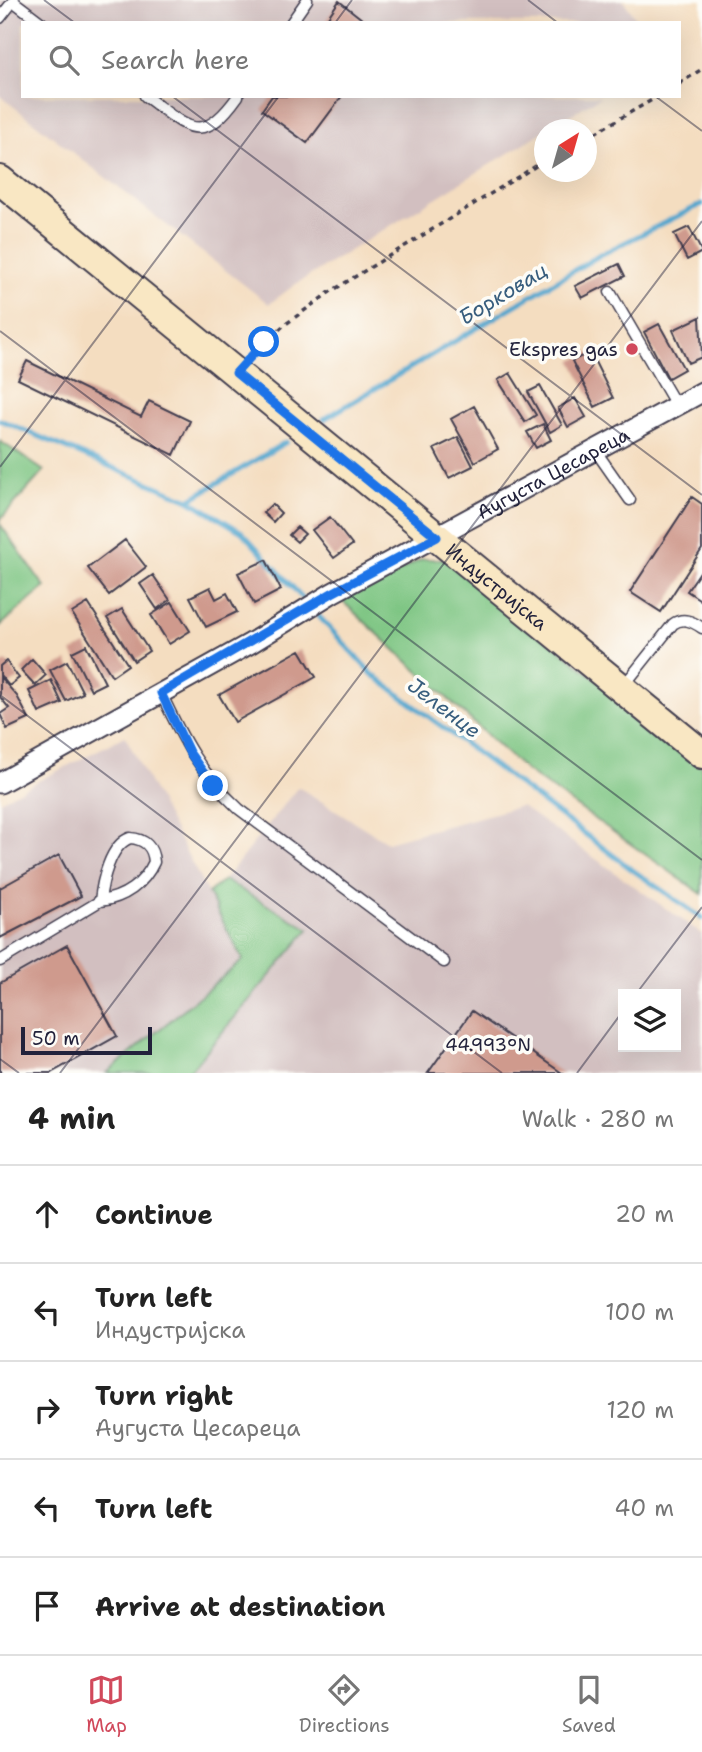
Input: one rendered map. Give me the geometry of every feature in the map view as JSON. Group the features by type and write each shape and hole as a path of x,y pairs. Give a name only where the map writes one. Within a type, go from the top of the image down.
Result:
{"main road":[{"name":"Индустријска","path":"0,180 702,754"}],"street":[{"name":"Аугуста Цесареца","path":"0,783 320,601 702,391"}],"lane":[{"path":"292,21 307,0"},
{"path":"0,18 13,1 39,21"},
{"path":"148,98 187,126 204,129 222,119 237,98"},
{"path":"610,292 676,405"},
{"path":"595,450 630,500"},
{"path":"622,688 673,624 679,620 687,620 702,628"},
{"path":"161,693 189,752 213,786 250,817 444,962"},
{"path":"0,961 100,901 114,899 134,888 146,876 154,856 144,841 130,838 120,844 101,888 100,901"}],"path":[{"path":"681,83 702,69"},
{"path":"597,132 656,98"},
{"path":"236,373 264,342 330,292 534,167"}],"shaded area":[{"path":"0,0 623,0 638,21 21,21 21,98 598,98 564,119 534,119 534,137 296,284 269,304 0,96"},
{"path":"125,736 243,960 107,1073 0,1073 0,801"},
{"path":"298,787 387,842 521,806 702,934 702,1073 188,1073 309,930 224,880"}],"green space":[{"path":"0,441 44,471 0,520"},
{"path":"0,524 45,587 0,626"},
{"path":"422,559 449,559 702,766 702,894 525,770 341,600"},
{"path":"224,880 309,929 188,1073 107,1073 243,960 208,893"}],"building":[{"path":"339,1 364,21 325,21"},
{"path":"271,98 341,98 307,143 262,110"},
{"path":"689,227 702,252 687,260 674,234"},
{"path":"619,264 625,276 582,298 575,286"},
{"path":"700,317 702,357 688,363 673,330"},
{"path":"659,324 684,369 668,378 644,332"},
{"path":"590,352 613,398 595,407 572,361"},
{"path":"27,361 141,417 149,401 190,421 174,455 18,379"},
{"path":"510,373 536,415 525,422 498,380"},
{"path":"540,386 562,425 550,432 528,392"},
{"path":"575,398 586,417 568,427 558,408"},
{"path":"474,406 498,449 475,462 451,419"},
{"path":"543,424 551,440 536,448 527,432"},
{"path":"458,437 473,466 449,478 434,449"},
{"path":"692,497 702,504 702,549 661,612 630,592"},
{"path":"272,504 281,513 273,522 263,513"},
{"path":"330,517 352,545 334,558 312,530"},
{"path":"297,527 305,534 297,542 289,535"},
{"path":"125,540 146,567 109,595 88,568"},
{"path":"266,560 281,590 254,604 238,573"},
{"path":"702,569 702,601 687,591"},
{"path":"153,575 170,600 157,609 140,584"},
{"path":"210,587 216,599 227,593 237,612 206,627 190,597"},
{"path":"172,602 190,631 169,644 151,615"},
{"path":"88,603 128,665 112,676 72,613"},
{"path":"122,609 149,651 134,661 107,618"},
{"path":"86,645 105,683 91,690 72,652"},
{"path":"300,650 316,677 235,722 219,695"},
{"path":"32,659 46,675 35,685 21,670"},
{"path":"6,661 19,678 9,686 0,675 0,666"},
{"path":"67,661 83,693 66,701 50,670"},
{"path":"0,677 17,696 29,719 7,729 0,714 9,708 0,697"},
{"path":"51,680 62,703 39,713 29,691"},
{"path":"59,855 81,896 0,938 0,888"},
{"path":"67,945 117,1036 51,1073 0,1073 0,983"},
{"path":"472,1011 562,1073 428,1073"}],"waterway":[{"name":"Борковац","path":"324,419 600,255 702,204"},
{"name":"Борковац","path":"0,420 189,500 286,442"},
{"name":"Јеленце","path":"189,500 242,532 307,603"},
{"name":"Јеленце","path":"313,610 372,674 634,871 702,918"}],"place":[{"name":"Ekspres gas","path":"632,349"}],"route":[{"path":"213,786 189,752 161,693 251,643 332,593 437,537 236,373 264,342"}]}
